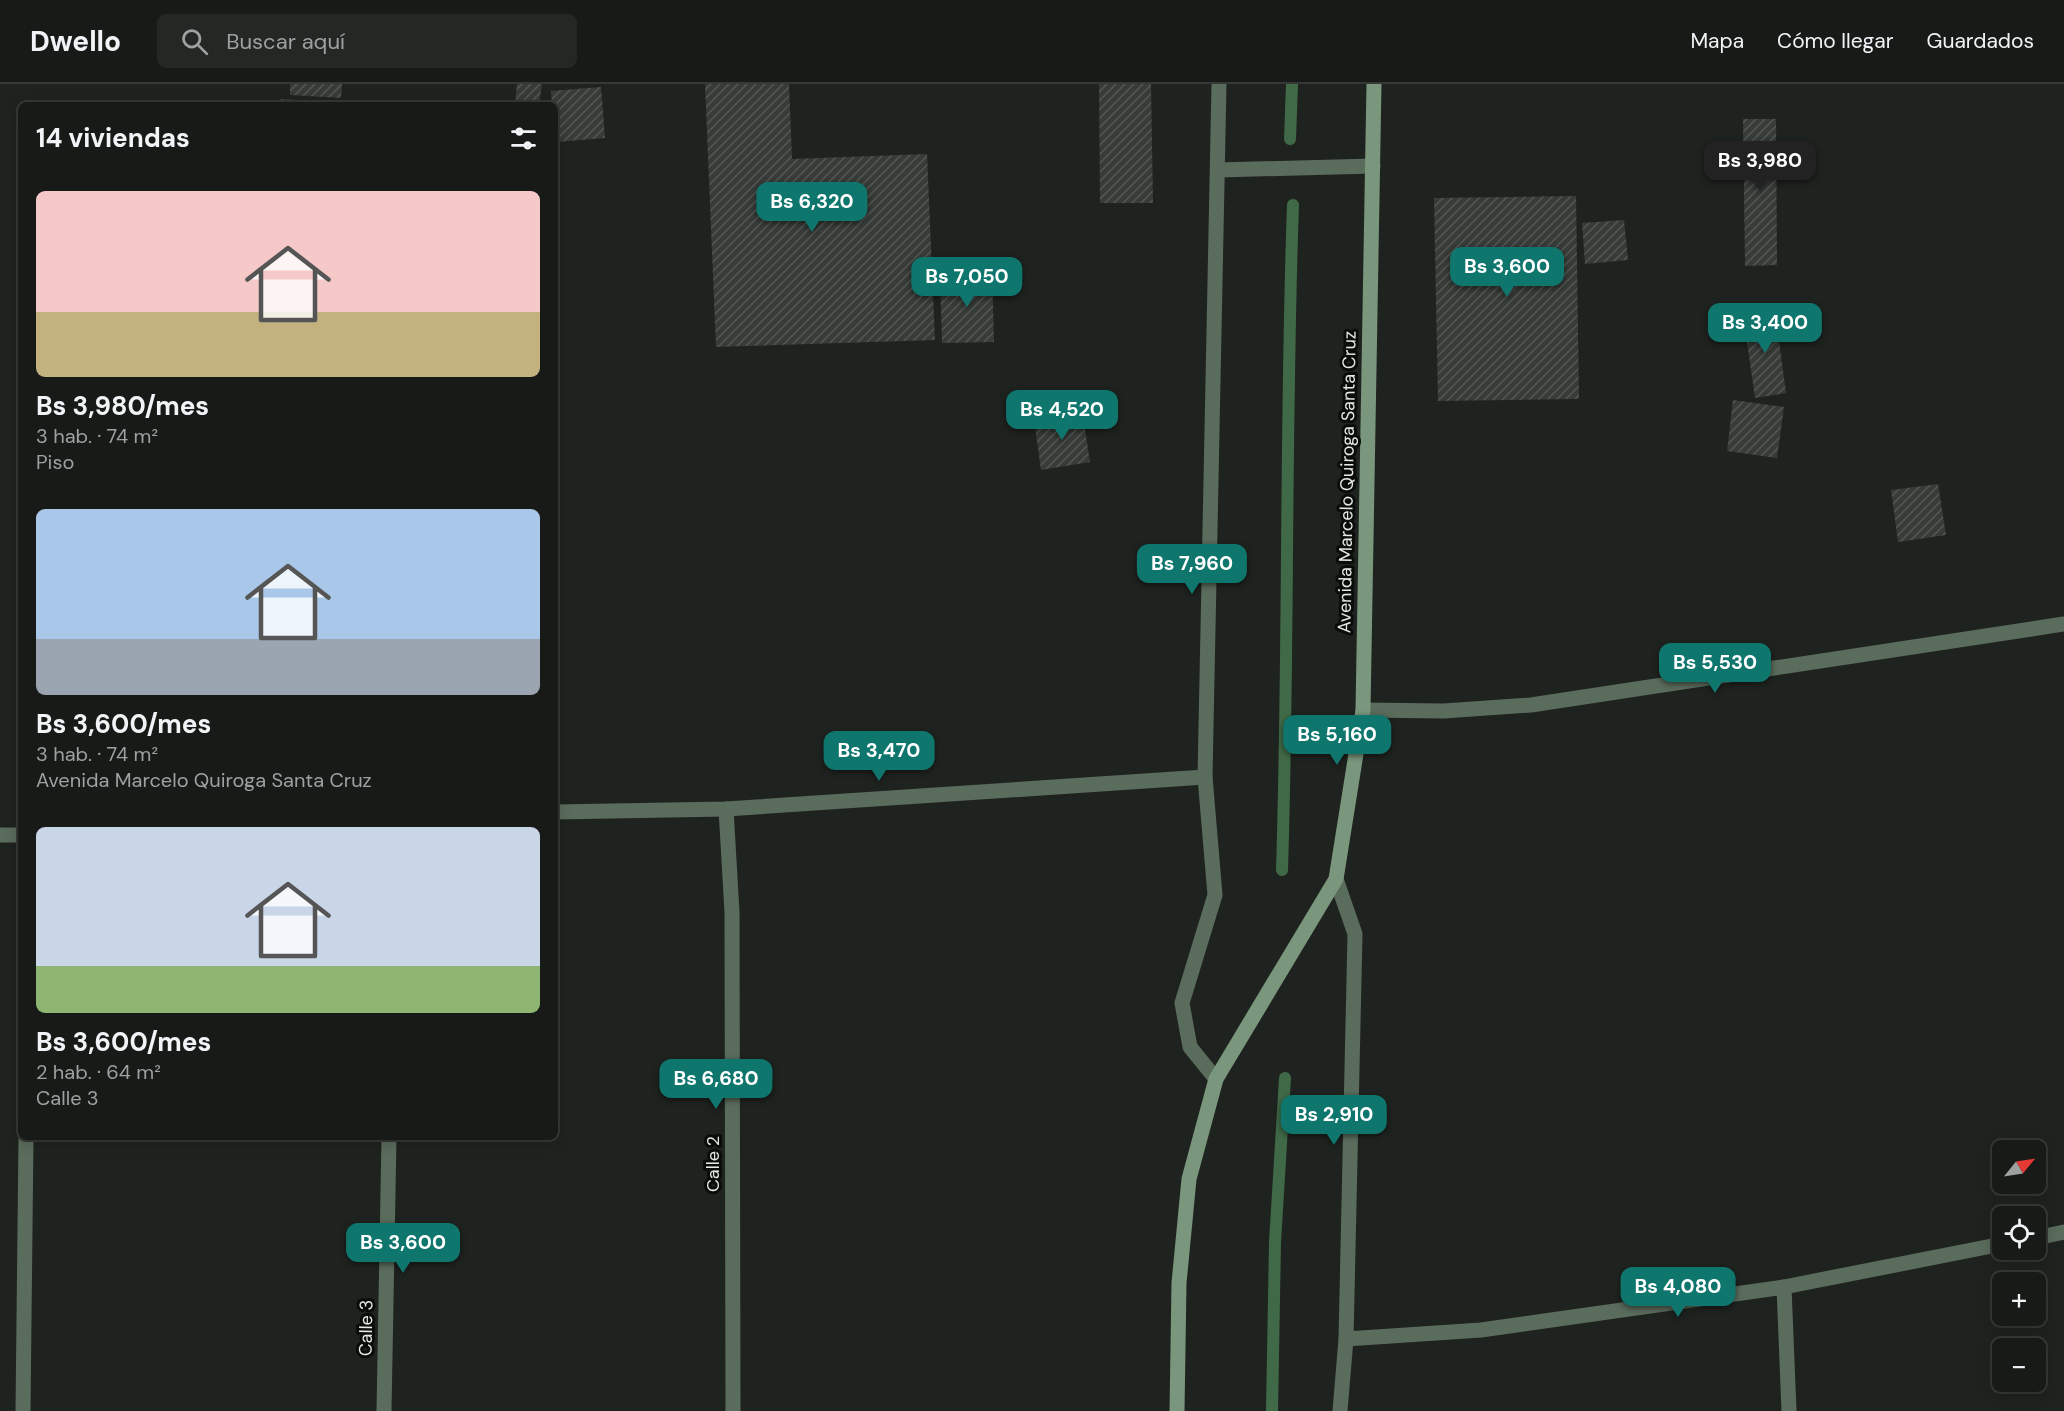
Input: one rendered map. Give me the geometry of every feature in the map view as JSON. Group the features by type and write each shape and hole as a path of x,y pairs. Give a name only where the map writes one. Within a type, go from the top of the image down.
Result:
{"main road":[{"name":"Avenida Marcelo Quiroga Santa Cruz","path":"1177,1411 1179,1283 1189,1179 1216,1079 1336,879 1363,710 1374,84"}],"street":[{"path":"1216,1079 1190,1047 1182,1003 1215,895 1205,777 1219,84"},
{"path":"1218,170 1373,166"},
{"path":"1363,710 1444,711 1531,705 2064,624"},
{"path":"558,812 726,809 1205,777"},
{"name":"Calle 2","path":"726,809 732,912 733,1411"},
{"path":"0,835 18,835"},
{"name":"Avenida Marcelo Quiroga Santa Cruz","path":"1336,879 1355,934 1346,1339 1340,1411"},
{"path":"22,1411 26,1140"},
{"name":"Calle 3","path":"384,1411 389,1140"},
{"path":"2046,1236 2064,1232"},
{"path":"1346,1339 1481,1330 1784,1287 1992,1246"},
{"path":"1784,1287 1789,1411"}],"building":[{"path":"290,84 342,84 341,98 290,95"},
{"path":"517,84 542,84 539,102 515,102"},
{"path":"705,84 789,84 792,159 927,154 935,340 716,347"},
{"path":"1099,84 1151,84 1153,203 1100,203"},
{"path":"601,87 605,138 558,142 558,102 552,102 551,91"},
{"path":"281,99 328,102 281,102"},
{"path":"1743,119 1776,119 1777,265 1745,266"},
{"path":"1576,196 1579,399 1438,401 1434,198"},
{"path":"1624,220 1628,260 1585,264 1582,223"},
{"path":"992,273 994,342 942,343 940,275"},
{"path":"1775,310 1786,393 1755,398 1743,314"},
{"path":"1733,400 1784,407 1777,458 1727,451"},
{"path":"1082,411 1090,462 1041,470 1034,419"},
{"path":"1938,484 1946,535 1898,542 1891,490"}],"waterway":[{"path":"1290,139 1292,84"},
{"path":"1282,870 1293,205"},
{"path":"1272,1411 1275,1242 1285,1078"}]}
